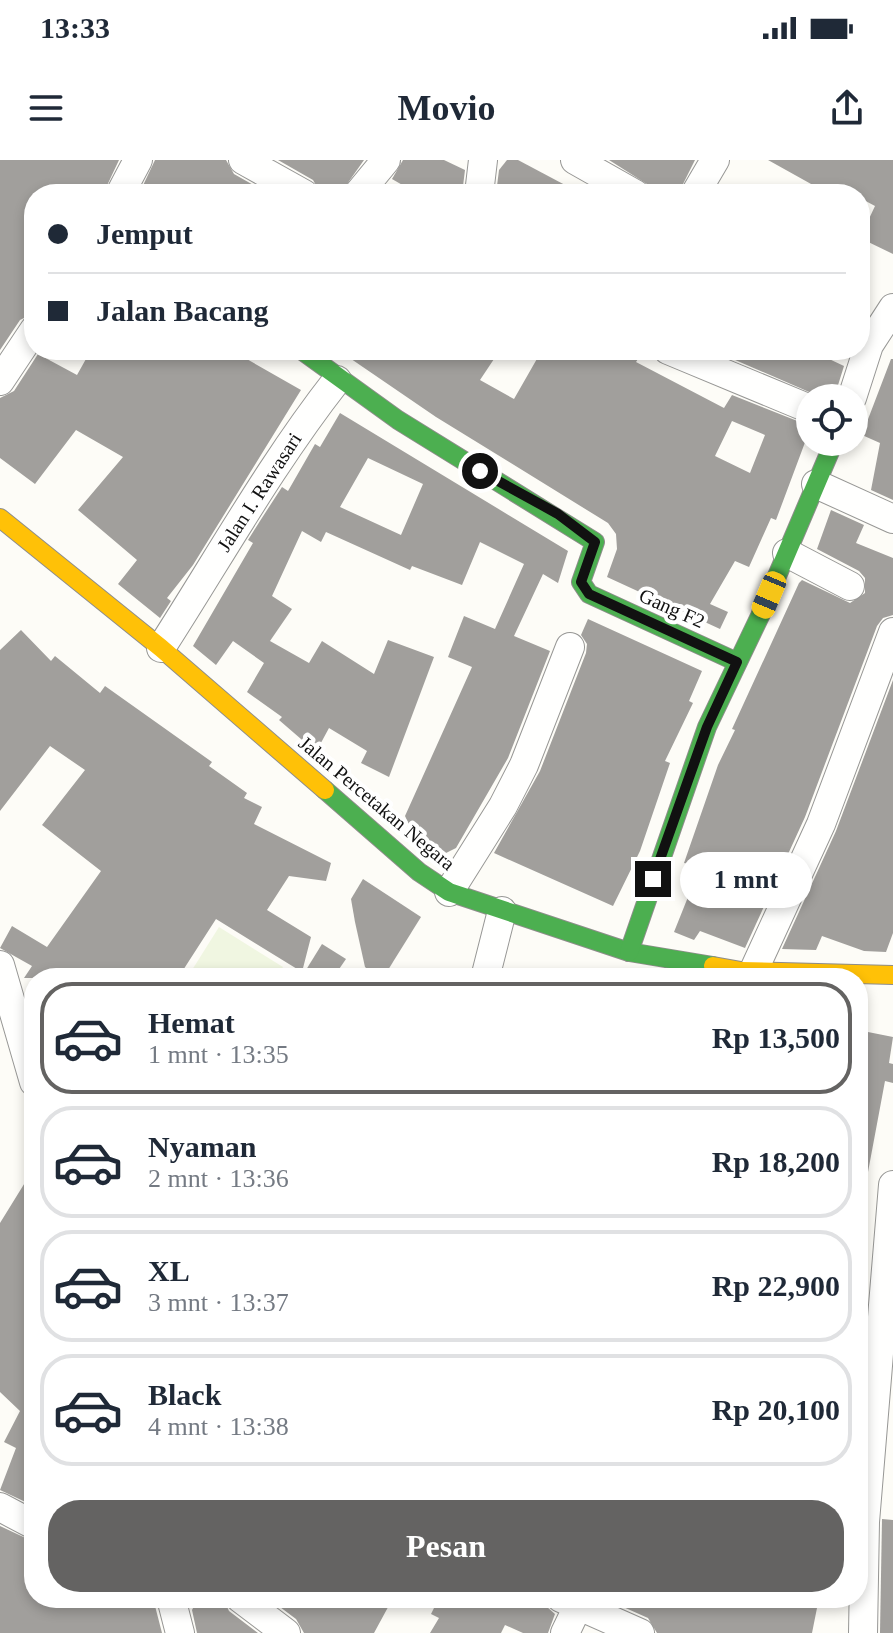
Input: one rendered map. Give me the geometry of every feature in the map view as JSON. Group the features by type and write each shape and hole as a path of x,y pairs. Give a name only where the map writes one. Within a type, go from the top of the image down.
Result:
{"street":[{"path":"125,184 138,160"},
{"path":"243,160 286,184"},
{"path":"366,184 386,160"},
{"path":"481,184 485,160"},
{"path":"575,160 617,184"},
{"path":"701,184 715,160"},
{"path":"870,342 879,313"},
{"path":"0,381 24,345"},
{"path":"313,360 337,380"},
{"path":"692,360 796,403"},
{"path":"856,384 864,360"},
{"name":"Gang F2","path":"337,380 504,486 558,514 595,542 581,582 589,594 737,662"},
{"name":"Jalan I. Rawasari","path":"161,648 253,500 337,380"},
{"path":"629,952 693,764 828,456"},
{"path":"816,484 893,519"},
{"name":"Jalan Percetakan Negara","path":"0,518 161,648 419,872 449,892 629,952 713,968"},
{"path":"787,553 850,586"},
{"path":"748,968 821,824 893,632"},
{"path":"449,892 503,806 524,765 570,647"},
{"path":"488,968 502,911"},
{"path":"0,965 24,1048"},
{"name":"Jalan Percetakan Negara","path":"868,975 893,975"},
{"path":"868,1415 889,1284 893,1185"},
{"path":"0,1507 24,1520"},
{"path":"174,1608 180,1633"},
{"path":"253,1608 286,1633"},
{"path":"565,1633 567,1608"},
{"path":"585,1608 640,1633"},
{"path":"863,1608 863,1633"}],"green space":[{"path":"219,927 283,967 282,968 193,968"}],"building":[{"path":"0,160 119,160 108,184 24,184 24,318 0,350"},
{"path":"155,160 226,160 234,174 252,184 144,184"},
{"path":"278,160 364,160 347,184 315,184"},
{"path":"403,160 444,160 465,170 463,184 401,184 392,179"},
{"path":"507,160 518,160 563,184 497,184 499,170"},
{"path":"609,160 695,160 683,184 647,184"},
{"path":"768,160 893,160 893,254 870,243 870,217 875,206 870,203 870,184 811,184"},
{"path":"893,359 893,500 871,490 880,443 868,438 868,419"},
{"path":"34,360 49,360 77,375 85,360 248,360 301,390 193,565 167,598 171,601 160,618 118,584 137,560 78,510 123,457 76,430 35,484 0,458 0,398 14,391"},
{"path":"353,360 493,360 480,380 514,399 536,360 637,360 636,362 724,408 732,395 796,420 796,456 800,456 776,520 771,518 749,567 735,561 710,604 728,612 720,629 607,577 617,549 616,534 608,523 436,417","holes":["732,421 765,435 750,473 715,456"]},
{"path":"735,360 831,360 844,366 838,384 796,386"},
{"path":"340,413 568,551 558,583 543,574 514,636 550,651 508,758 456,848 438,857 416,839 405,816 472,667 448,657 464,616 495,629 524,564 480,542 462,585 412,566 410,570 326,532 321,542 302,531 272,596 292,609 270,641 309,663 322,641 374,674 388,640 434,657 389,777 361,763 367,751 329,728 316,752 279,720 282,717 247,692 264,663 233,641 216,665 193,646 253,543 248,540 260,521 282,487 288,491 315,444 320,447","holes":["368,458 423,484 401,535 340,507"]},
{"path":"831,510 864,525 856,543 893,558 893,615 883,618 877,626 805,817 745,948 700,931 694,940 674,932 700,867 684,863 718,765 735,730 732,729 799,583 802,580 850,603 865,593 865,578 859,571 817,549"},
{"path":"588,619 702,671 689,701 693,703 665,761 670,763 640,851 613,906 494,853 540,771 586,653 587,644 581,635"},
{"path":"21,630 51,661 55,656 100,693 105,686 212,762 209,766 247,793 244,798 262,807 254,824 331,863 326,881 289,876 267,910 311,937 303,968 296,968 216,919 184,968 31,968 32,966 0,948 12,926 47,947 101,871 42,825 85,770 50,746 0,811 0,650"},
{"path":"893,680 893,933 886,952 864,951 822,936 816,950 782,949 836,831"},
{"path":"363,879 421,917 389,968 365,967 351,899"},
{"path":"322,944 346,959 340,968 307,968"},
{"path":"868,1032 893,1037 889,1063 893,1064 893,1083 885,1081 868,1172"},
{"path":"24,1184 24,1501 0,1490 16,1448 4,1442 20,1411 0,1392 0,1223"},
{"path":"882,1519 893,1520 893,1633 880,1633"},
{"path":"0,1526 24,1537 24,1608 156,1608 162,1633 0,1633"},
{"path":"228,1608 258,1633 197,1633 192,1610"},
{"path":"281,1608 388,1608 374,1633 304,1633 296,1619"},
{"path":"434,1608 548,1608 555,1614 548,1633 523,1633 505,1625 501,1633 430,1633 439,1618 431,1614"},
{"path":"626,1608 817,1608 812,1633 657,1633 648,1618"}],"traffic: fast":[{"path":"315,360 398,420 595,542 581,582 589,594 737,662"},
{"path":"629,952 707,727 760,616 828,456"},
{"path":"325,790 419,872 449,892 629,952 713,966"}],"traffic: slow":[{"path":"0,518 161,648 325,790"},
{"path":"713,966 724,968"},
{"path":"868,974 893,975"}],"route":[{"path":"480,471 558,514 595,542 596,547 581,582 589,594 737,662 707,727 653,879"}]}
